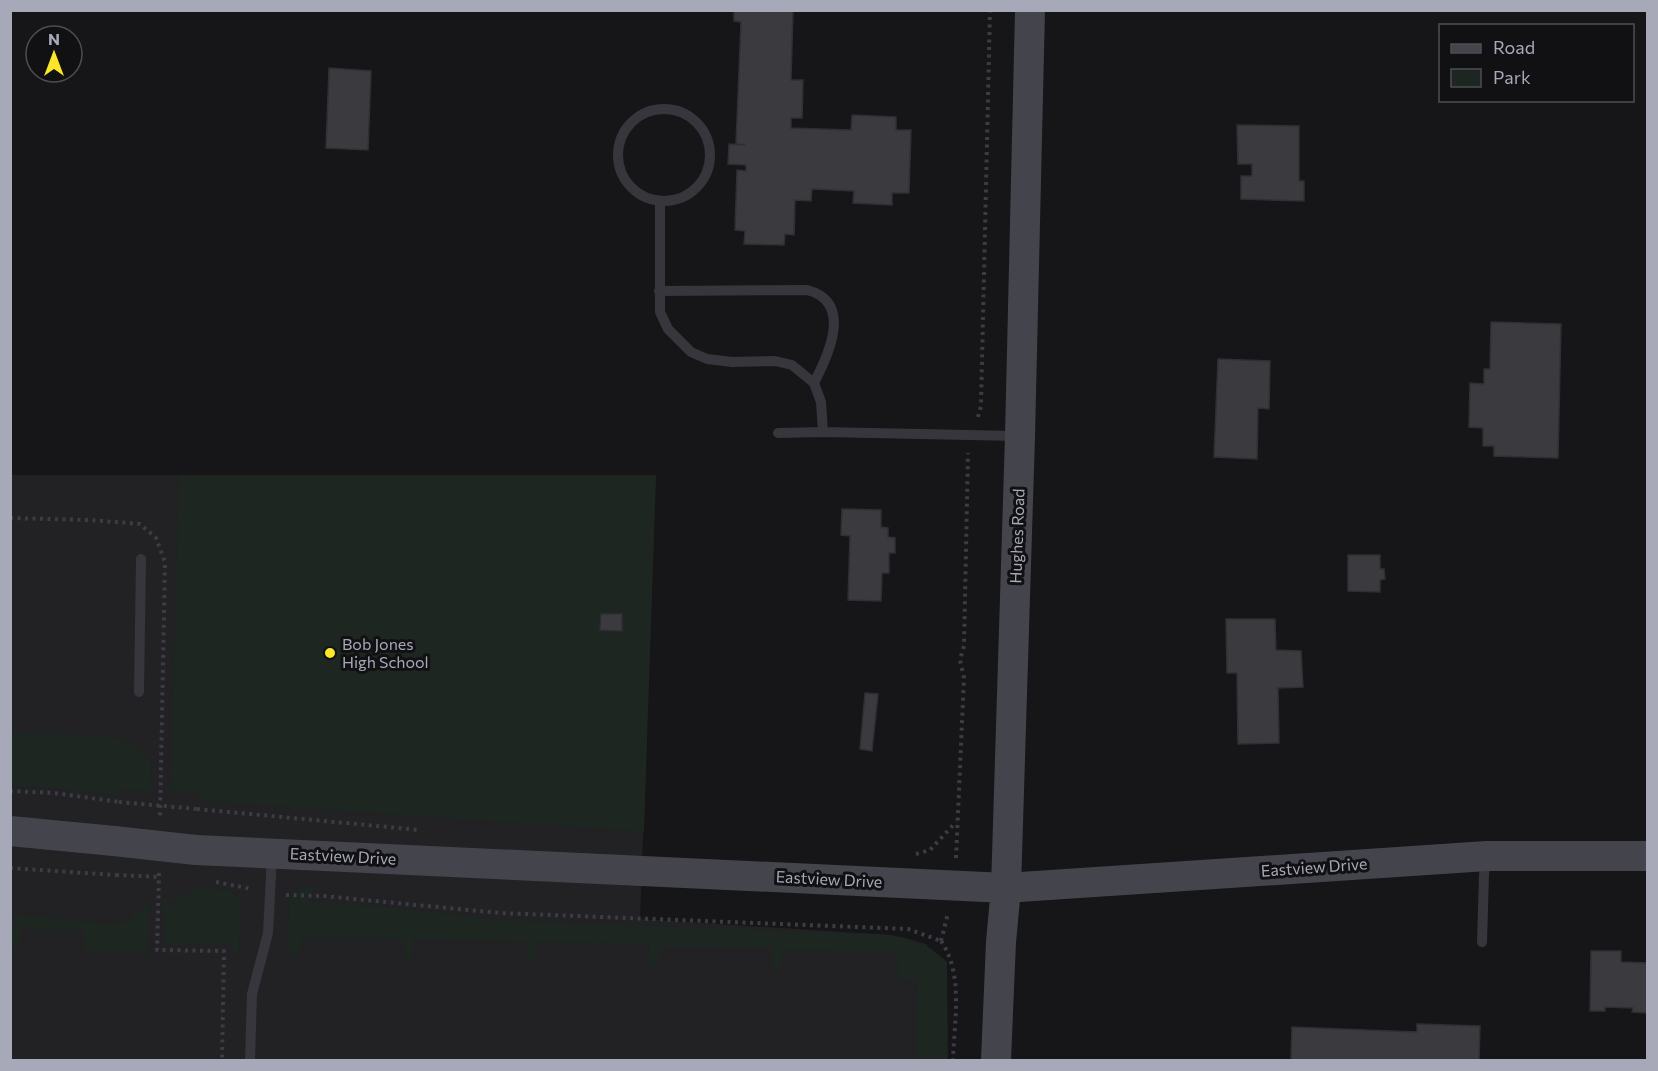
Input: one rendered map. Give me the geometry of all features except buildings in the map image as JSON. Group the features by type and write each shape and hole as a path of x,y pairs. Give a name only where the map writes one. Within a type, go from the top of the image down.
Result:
{"street":[{"name":"Hughes Road","path":"996,1060 1001,942 1006,888 1030,10"},
{"name":"Eastview Drive","path":"10,831 196,849 1006,888 1487,856 1647,856"}],"lane":[{"path":"667,109 683,113 696,122 705,133 710,147 710,161 706,175 687,195 674,201 660,201 644,197 626,181 618,161 619,143 626,129 637,118 651,111 667,109"},
{"path":"660,201 660,312 668,329 691,352 707,359 732,362 775,361 792,365 814,383 822,402 823,432"},
{"path":"659,291 807,291 819,293 827,301 832,312 834,337 828,356 814,383"},
{"path":"778,433 1020,436"},
{"path":"139,692 141,560"},
{"path":"250,1060 252,994 268,933 272,853"},
{"path":"1482,942 1484,874 1487,856"}],"path":[{"path":"10,519 89,520 140,524 156,538 165,562 160,819"},
{"path":"10,791 55,793 119,802 320,820"},
{"path":"159,867 157,950 224,951 222,1060"},
{"path":"10,868 169,878"},
{"path":"210,881 292,896 323,896 500,912 908,929 941,941 950,954 956,980 953,1060"}],"shaded area":[{"name":"Bob Jones High School","path":"10,475 656,475 640,919 891,935 926,944 943,966 943,1060 11,1060"}],"green space":[{"path":"179,475 656,475 644,832 199,801 199,793 170,791"},
{"path":"11,733 111,735 139,748 151,762 152,791 120,790 119,796 44,787 11,786"},
{"path":"309,886 316,886 316,890 308,893 309,901 389,907 503,920 877,934 907,938 923,944 947,962 948,1060 915,1060 917,979 901,979 898,976 895,952 783,950 781,969 777,971 772,966 772,948 660,947 659,964 654,968 648,962 649,944 538,942 536,960 533,963 527,960 527,942 414,939 412,959 409,961 406,959 404,939 302,938 300,955 296,957 292,956 288,950 289,901 298,891"},
{"path":"192,887 232,891 241,902 239,950 232,958 232,943 164,943 163,895 171,906 176,902 169,893 192,895"},
{"path":"150,900 149,954 84,951 84,930 20,930 20,946 16,949 11,948 11,914 107,924 124,923"}],"place":[{"name":"Bob Jones High School","path":"330,653"}]}
